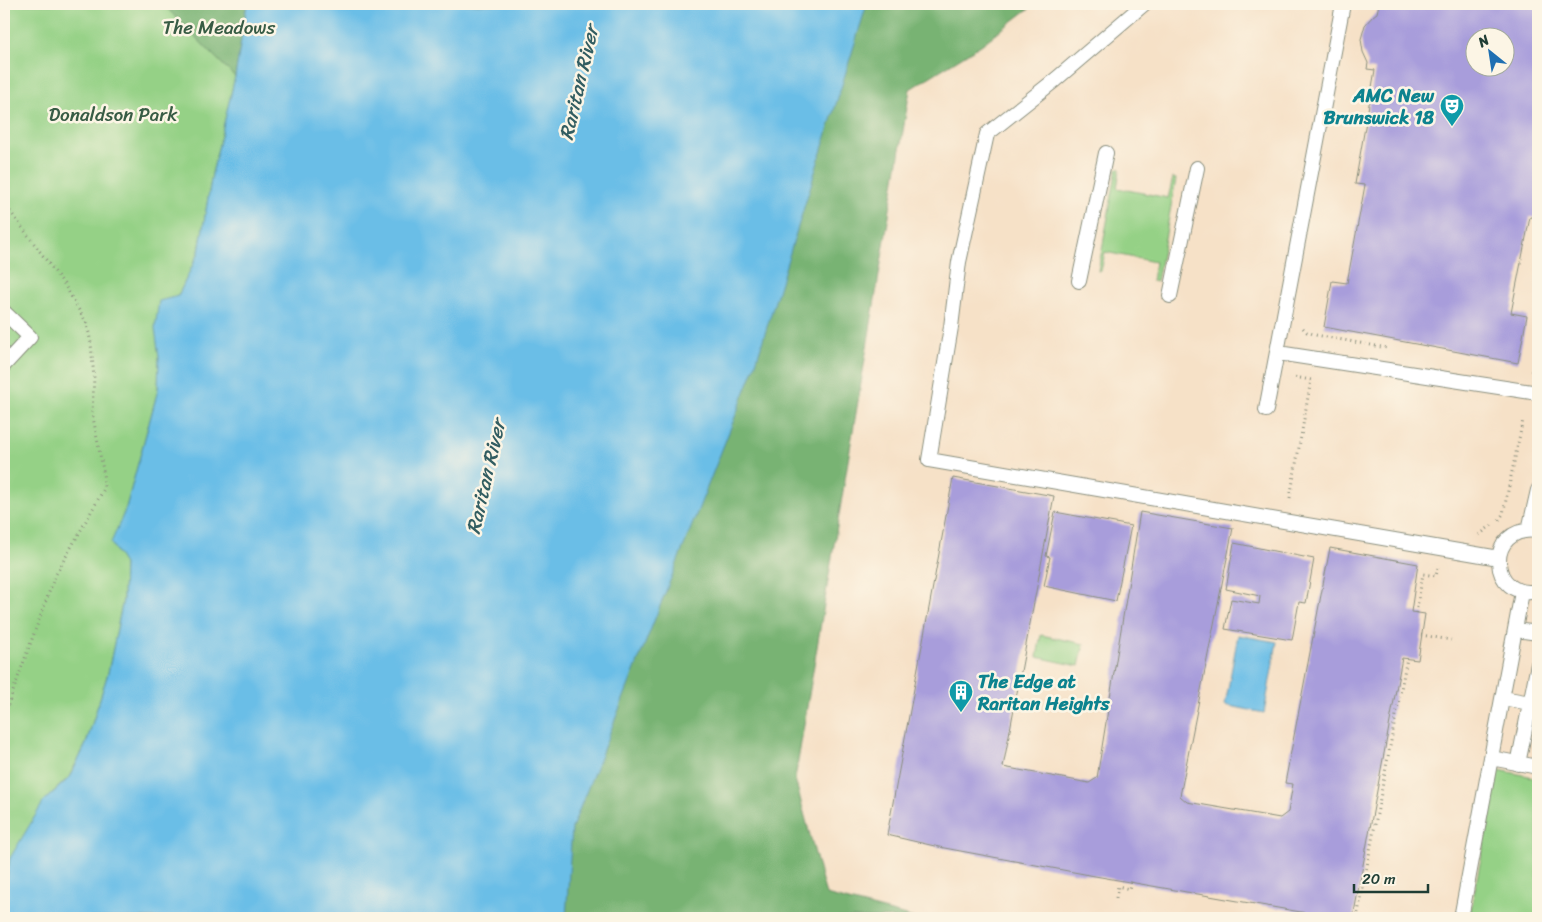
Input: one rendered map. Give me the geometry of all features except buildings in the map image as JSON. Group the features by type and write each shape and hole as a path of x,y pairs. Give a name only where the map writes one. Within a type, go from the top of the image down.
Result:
{"lane":[{"path":"1144,4 1055,80 987,134 959,262 951,327 929,460 1499,558"},
{"path":"1266,410 1343,4"},
{"path":"1079,281 1106,153"},
{"path":"1170,296 1197,168"},
{"path":"4,312 30,337 4,365"},
{"path":"1278,352 1538,393"},
{"path":"1538,490 1534,530 1520,531 1505,541 1499,558 1499,567 1507,583 1522,592 1532,593 1538,591"},
{"path":"1461,918 1522,592"},
{"path":"1516,630 1538,633"},
{"path":"1518,764 1538,664"},
{"path":"1503,698 1530,703"},
{"path":"1492,758 1538,767"}],"path":[{"path":"4,203 64,284 87,324 94,378 92,412 103,470 104,489 55,576 4,716"},
{"path":"1302,324 1303,329 1316,335 1393,349"},
{"path":"1531,374 1538,366"},
{"path":"1290,498 1311,380 1294,377"},
{"path":"1475,537 1501,518 1503,514 1523,420"},
{"path":"1416,613 1423,574 1436,576 1438,565"},
{"path":"1422,635 1451,640"},
{"path":"1357,918 1406,658"},
{"path":"1116,898 1118,886 1129,889 1131,882"}],"green space":[{"name":"Donaldson Park","path":"4,4 163,4 235,77 212,174 199,252 178,296 156,328 159,357 158,390 126,508 112,543 124,564 123,600 108,673 86,744 69,777 44,801 4,895"},
{"name":"The Meadows","path":"163,4 247,4 235,77"},
{"path":"782,4 1035,4 981,45 910,89 795,779 826,895 914,918 566,918 569,775"},
{"path":"1117,168 1120,169 1117,188 1168,198 1173,178 1176,179 1157,282 1152,281 1155,262 1105,252 1101,271 1098,271"},
{"path":"1041,635 1084,644 1079,666 1037,657"},
{"path":"1499,770 1538,778 1538,918 1469,918"}],"water":[{"name":"Raritan River","path":"247,4 867,4 754,369 572,828 566,918 5,918 4,895 10,858 44,801 70,777 86,744 108,673 123,600 124,564 111,543 126,508 158,390 159,357 155,328 159,301 178,296 199,252 212,174 235,77"},
{"path":"1238,635 1277,642 1264,713 1225,705"}],"place":[{"name":"AMC New Brunswick 18","path":"1452,127"},
{"name":"The Edge at Raritan Heights","path":"961,713"}]}
